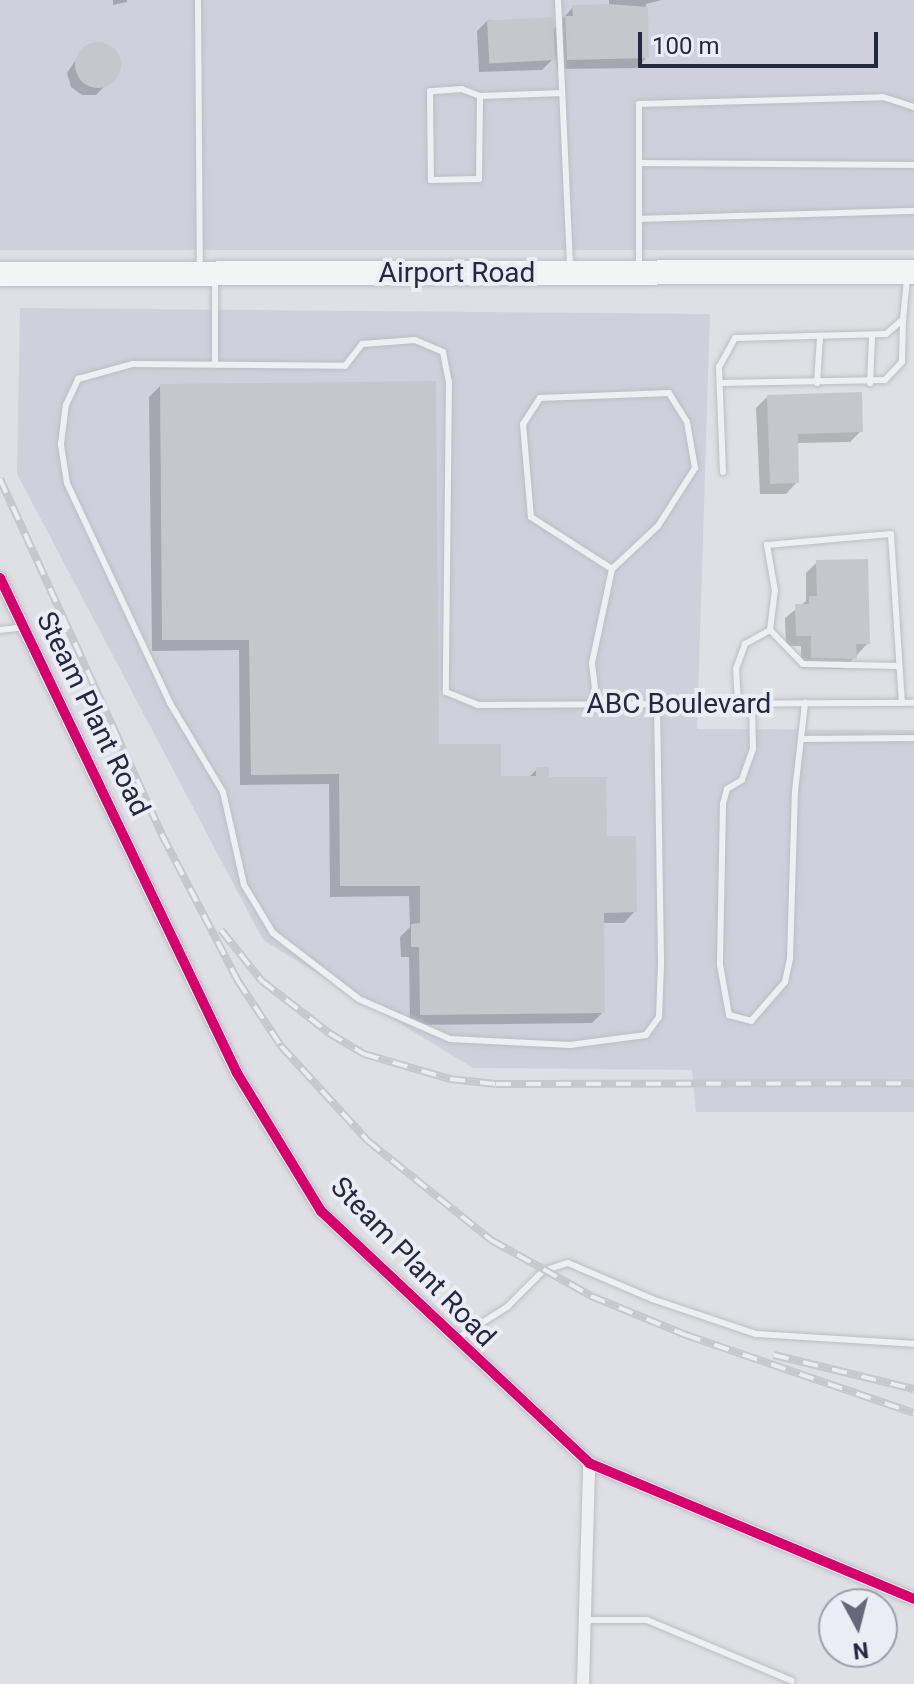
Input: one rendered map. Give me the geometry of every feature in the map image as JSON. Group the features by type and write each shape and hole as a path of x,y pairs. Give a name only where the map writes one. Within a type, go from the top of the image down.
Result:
{"highway":[{"name":"Airport Road","path":"0,274 911,272"}],"street":[{"name":"Steam Plant Road","path":"0,578 237,1073 321,1211 454,1340 589,1463 914,1599"},
{"path":"583,1684 589,1463"}],"lane":[{"path":"198,0 207,273 215,364 133,364 78,379 66,405 61,444 67,483 115,590 170,703 223,792 244,885 273,933 292,952 394,1018 450,1039 570,1045 646,1035 659,1017 661,978 657,705"},
{"path":"558,0 570,273"},
{"path":"480,96 479,179 431,180 430,91 462,89 480,96 562,93"},
{"path":"639,272 639,104 883,97 914,107"},
{"path":"639,163 914,165"},
{"path":"639,219 914,211"},
{"path":"720,383 870,383 896,373 902,362 903,319 911,272"},
{"path":"723,472 719,367 735,338 872,337 898,327 903,319"},
{"path":"817,383 820,336"},
{"path":"870,383 872,337"},
{"name":"ABC Boulevard","path":"215,364 345,366 362,344 415,340 443,352 449,382 446,692 478,705 914,703"},
{"path":"597,705 592,663 612,569 658,526 695,468 687,422 669,393 540,398 523,424 531,517 612,569"},
{"path":"770,630 775,591 767,545 891,534 902,703"},
{"path":"0,630 24,627"},
{"path":"770,630 803,664 899,666"},
{"path":"738,705 736,669 745,644 770,630"},
{"path":"752,705 753,749 742,780 727,789 723,804 720,965 729,1015 751,1021 785,982 790,958 805,703"},
{"path":"801,739 914,738"},
{"path":"454,1340 507,1307 543,1271 568,1263 652,1299 756,1334 914,1344"},
{"path":"583,1620 647,1620 792,1681"}],"shaded area":[{"path":"0,0 914,0 914,250 0,250"},
{"path":"20,308 710,314 697,729 914,730 914,1112 696,1112 692,1070 473,1068 263,940 17,474"}],"building":[{"path":"572,5 648,7 649,58 567,60 565,16 573,16"},
{"path":"553,17 555,60 489,63 487,20"},
{"path":"98,42 107,43 114,49 120,56 120,74 114,81 107,87 98,88 89,87 82,81 76,74 75,65 76,56 82,49 89,43"},
{"path":"436,381 439,744 501,744 501,776 536,776 536,767 549,767 549,777 606,777 607,836 636,836 637,912 604,913 605,1013 420,1015 419,947 411,947 411,924 420,923 420,886 340,886 339,774 251,775 249,640 162,640 160,384"},
{"path":"862,392 863,432 798,434 799,483 770,484 767,395"},
{"path":"868,559 870,644 856,644 857,659 811,658 811,636 796,636 795,604 809,604 809,596 817,596 816,560"}],"railway":[{"path":"0,479 162,835 238,981 281,1046 368,1141 491,1240 591,1296 686,1335 914,1413"},
{"path":"221,930 262,981 329,1033 364,1054 450,1079 496,1084 914,1083"},
{"path":"774,1355 914,1389"}],"cycle path":[{"path":"0,578 237,1073 321,1211 589,1463 914,1599"}]}
